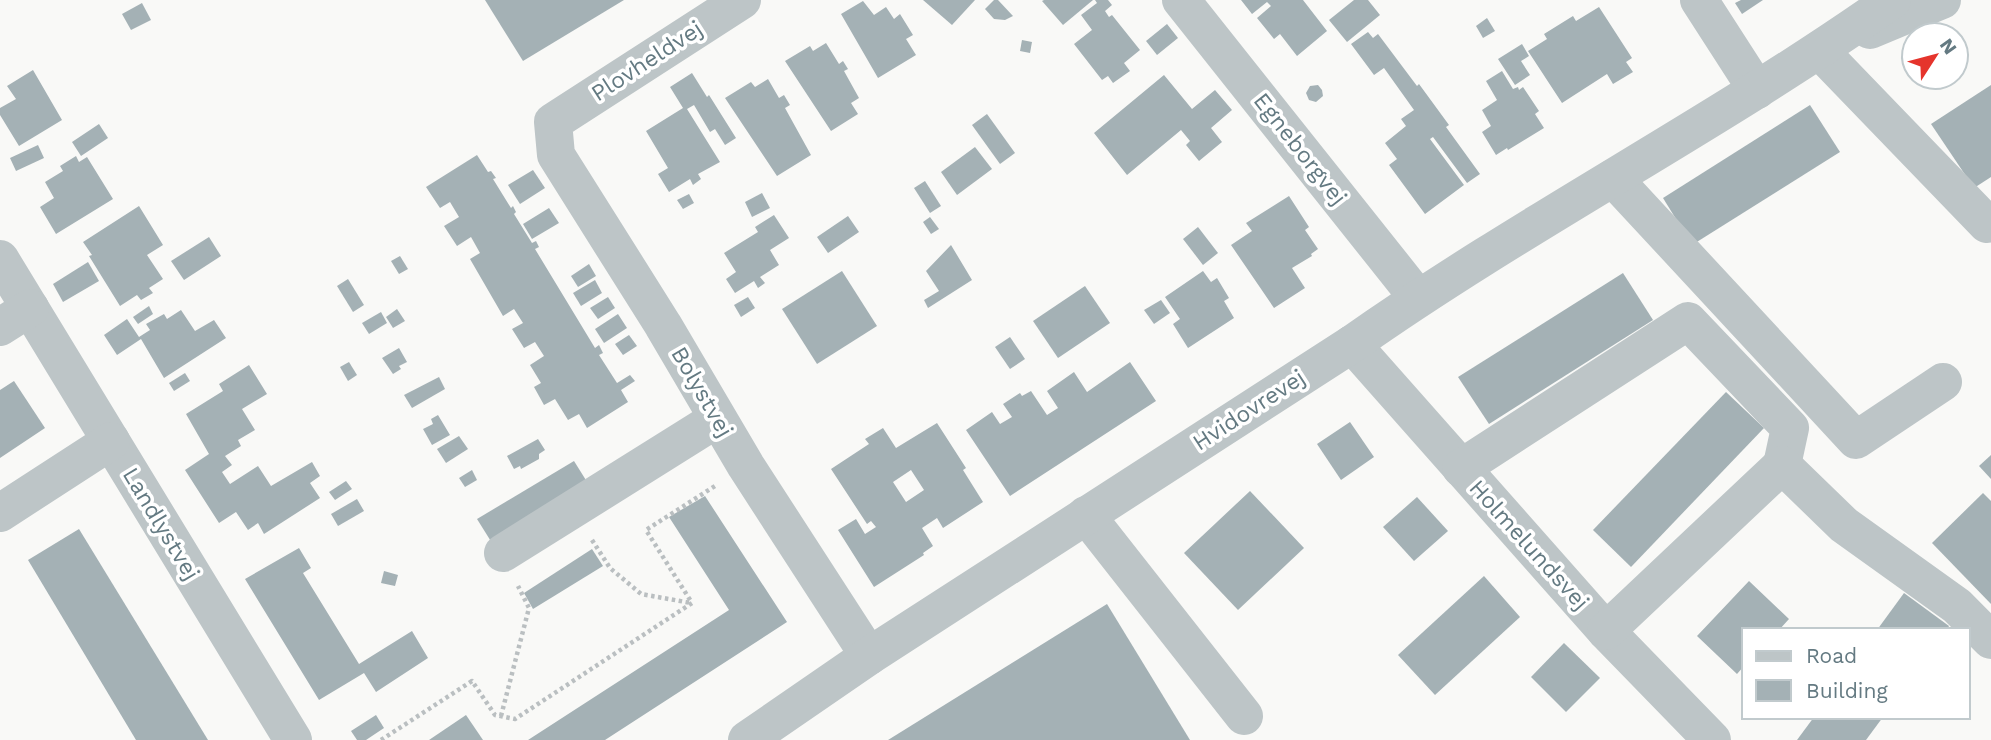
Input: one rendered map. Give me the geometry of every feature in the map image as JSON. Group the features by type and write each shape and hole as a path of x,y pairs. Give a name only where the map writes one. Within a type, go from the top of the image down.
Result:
{"street":[{"name":"Plovheldvej","path":"553,122 742,0"},
{"name":"Egneborgvej","path":"1181,0 1418,298"},
{"path":"1699,0 1757,90"},
{"name":"Hvidovrevej","path":"747,740 869,656 1352,344 1418,298 1820,51 1892,0"},
{"name":"Hvidovrevej","path":"1820,51 1942,0"},
{"path":"1820,51 1987,224 1991,222"},
{"name":"Bolystvej","path":"553,122 556,155 663,325 746,466 869,656"},
{"path":"1613,178 1856,440 1943,382"},
{"name":"Landlystvej","path":"0,259 15,317 111,440 293,740"},
{"path":"1461,468 1688,321 1790,428 1782,465 1606,631"},
{"name":"Holmelundsvej","path":"1352,344 1606,631 1712,740"},
{"path":"503,553 717,419"},
{"path":"0,513 111,440"},
{"path":"1782,465 1844,525 1957,606 1991,640"},
{"path":"1086,515 1244,716"}],"path":[{"path":"692,603 646,530 746,466"},
{"path":"573,508 610,568 641,594 692,603"},
{"path":"500,716 528,608 503,553"},
{"path":"381,740 472,681 495,715 515,719 692,603"}],"building":[{"path":"485,0 624,0 523,61"},
{"path":"923,0 975,0 952,25"},
{"path":"994,0 998,0 1013,16 1005,20 994,19 985,9"},
{"path":"1093,0 1063,25 1042,1"},
{"path":"1095,0 1108,0 1112,5 1105,11 1109,17 1112,15 1140,50 1124,63 1130,71 1113,83 1108,76 1102,80 1074,44 1092,30 1081,15 1097,3"},
{"path":"1241,0 1303,0 1327,31 1297,56 1280,34 1274,39 1257,18 1271,6 1267,2 1252,14"},
{"path":"1354,0 1368,0 1380,15 1347,42 1329,20"},
{"path":"1741,0 1763,0 1742,14 1735,3"},
{"path":"863,1 874,15 886,7 894,19 900,14 913,35 906,39 916,55 878,78 841,14"},
{"path":"142,3 151,20 131,30 122,14"},
{"path":"1599,7 1632,58 1626,62 1633,72 1613,84 1607,74 1562,103 1528,51 1547,39 1544,34 1573,16 1576,21"},
{"path":"1487,18 1495,31 1483,38 1476,26"},
{"path":"1167,24 1178,38 1157,55 1146,41"},
{"path":"1368,32 1373,38 1378,34 1417,86 1419,84 1480,174 1467,183 1433,137 1430,139 1464,185 1425,214 1389,165 1397,159 1385,143 1406,126 1401,119 1414,110 1384,68 1374,75 1351,44"},
{"path":"1022,40 1032,42 1030,53 1020,51"},
{"path":"826,43 839,64 843,61 848,69 844,71 859,98 851,103 858,114 831,131 785,61 810,46 813,51"},
{"path":"1522,44 1529,56 1521,61 1530,75 1515,85 1498,59"},
{"path":"33,70 62,120 19,146 0,115 0,108 16,99 7,86"},
{"path":"1502,71 1513,89 1518,87 1519,90 1523,87 1539,111 1535,114 1544,128 1496,155 1482,132 1491,126 1482,110 1497,100 1486,81"},
{"path":"692,73 736,138 725,145 715,129 710,132 694,105 687,109 720,162 698,174 701,179 693,185 690,179 669,192 658,174 668,168 646,131 683,108 670,87"},
{"path":"1164,75 1192,109 1215,90 1232,110 1211,128 1222,142 1199,161 1186,145 1190,141 1181,130 1127,175 1094,133"},
{"path":"768,79 779,98 784,95 790,105 785,108 811,155 777,176 725,98 751,82 755,87"},
{"path":"1318,85 1323,96 1316,102 1309,100 1306,93 1310,86"},
{"path":"1991,85 1991,177 1974,188 1931,124"},
{"path":"1810,105 1840,152 1692,245 1663,198"},
{"path":"987,114 1015,153 1000,164 972,125"},
{"path":"99,124 108,138 81,156 72,142"},
{"path":"38,145 44,158 16,171 10,158"},
{"path":"975,147 992,169 957,195 941,172"},
{"path":"477,155 488,172 491,171 496,178 493,179 511,208 513,206 516,212 514,214 532,243 536,241 539,247 535,249 595,348 599,345 603,353 599,355 617,383 630,375 635,381 621,390 628,402 587,428 579,414 568,420 555,399 544,405 534,387 541,383 530,365 544,356 535,342 524,348 512,329 523,323 514,309 503,316 470,259 480,253 471,237 457,246 444,226 459,217 450,202 440,208 426,187"},
{"path":"76,156 79,162 87,157 113,199 56,234 40,207 54,198 45,182 63,171 60,166"},
{"path":"533,170 545,188 520,204 508,185"},
{"path":"925,181 941,206 930,213 914,188"},
{"path":"762,193 770,208 752,217 745,202"},
{"path":"689,194 694,203 683,209 677,200"},
{"path":"1289,196 1309,227 1305,230 1318,249 1312,256 1292,268 1305,288 1274,308 1231,245 1252,231 1246,223"},
{"path":"139,206 163,245 147,255 163,279 149,288 153,293 141,300 137,295 120,306 83,242"},
{"path":"549,208 559,223 532,239 523,224"},
{"path":"774,215 789,238 770,250 779,265 760,277 765,283 758,288 754,281 735,293 726,279 736,272 724,253 758,232 755,227"},
{"path":"848,216 859,232 828,253 817,237"},
{"path":"930,217 939,229 931,234 923,222"},
{"path":"1198,227 1218,253 1203,265 1183,239"},
{"path":"209,237 221,256 184,280 171,261"},
{"path":"951,245 972,280 928,308 924,300 939,291 926,271"},
{"path":"400,256 408,269 399,274 391,261"},
{"path":"88,262 99,281 63,302 53,284"},
{"path":"589,264 596,276 578,287 571,276"},
{"path":"842,271 877,326 817,364 782,309"},
{"path":"1203,271 1211,282 1217,278 1229,298 1224,301 1234,318 1188,348 1173,324 1180,319 1165,297"},
{"path":"1623,273 1653,320 1489,424 1458,377"},
{"path":"348,279 364,305 353,312 337,286"},
{"path":"595,280 602,293 581,306 573,293"},
{"path":"1085,286 1110,323 1058,358 1033,321"},
{"path":"608,297 615,308 598,319 590,308"},
{"path":"748,297 755,308 741,317 734,305"},
{"path":"1161,300 1170,313 1154,324 1144,310"},
{"path":"149,306 153,314 138,324 133,317"},
{"path":"397,309 405,321 393,328 386,317"},
{"path":"181,310 195,331 214,320 226,338 164,378 141,339 117,355 104,335 127,319 139,337 150,330 146,324 164,314 167,319"},
{"path":"381,312 387,323 369,334 362,323"},
{"path":"618,314 627,328 604,343 595,329"},
{"path":"629,335 637,346 623,355 615,344"},
{"path":"1010,337 1025,359 1010,369 995,347"},
{"path":"399,348 407,362 399,366 401,369 393,374 382,358"},
{"path":"349,362 357,375 348,381 340,367"},
{"path":"1130,362 1156,401 1010,496 966,430 992,412 1000,424 1012,417 1003,404 1020,393 1022,396 1031,391 1047,415 1058,408 1047,391 1074,372 1087,392"},
{"path":"249,365 267,394 242,409 255,430 238,440 241,446 225,456 232,465 222,472 230,484 258,466 271,486 312,462 320,476 310,483 320,498 264,534 258,523 248,530 236,512 219,523 185,470 209,454 186,414 223,391 219,384"},
{"path":"185,373 190,381 174,391 169,383"},
{"path":"439,377 445,389 412,408 404,395"},
{"path":"14,381 45,428 0,458 0,390"},
{"path":"1726,392 1764,428 1631,567 1593,530"},
{"path":"438,415 450,435 432,445 423,429 433,424 431,419"},
{"path":"1350,422 1374,457 1341,480 1317,444"},
{"path":"937,423 966,468 963,470 983,502 943,528 937,518 922,528 933,546 923,553 924,555 874,587 838,530 856,519 865,534 876,527 871,521 867,524 831,469 869,444 865,439 883,428 896,448","holes":["911,470 924,490 906,502 893,482"]},
{"path":"459,436 468,449 446,463 437,449"},
{"path":"538,439 545,450 539,454 539,459 521,469 520,466 514,469 507,456"},
{"path":"1991,455 1991,479 1979,466"},
{"path":"574,461 589,485 492,543 477,519"},
{"path":"472,470 477,480 465,487 459,478"},
{"path":"346,481 352,489 335,500 329,492"},
{"path":"1250,491 1304,548 1238,610 1184,553"},
{"path":"1983,493 1991,501 1991,604 1932,543"},
{"path":"705,496 787,622 605,740 528,740 729,610 669,517"},
{"path":"1417,497 1448,531 1414,561 1383,527"},
{"path":"357,499 364,511 338,526 331,514"},
{"path":"79,529 208,740 136,740 28,560"},
{"path":"299,548 311,568 303,573 359,664 412,631 428,658 376,692 364,673 319,700 245,579"},
{"path":"592,549 603,566 533,609 524,593"},
{"path":"384,571 398,575 395,586 381,583"},
{"path":"1484,576 1520,617 1435,695 1398,655"},
{"path":"1749,581 1789,619 1781,628 1742,628 1742,668 1737,674 1697,636"},
{"path":"1904,593 1949,626 1948,628 1878,628"},
{"path":"1107,604 1190,740 888,740"},
{"path":"1564,643 1600,678 1566,712 1531,677"},
{"path":"376,715 384,728 366,740 357,740 351,731"},
{"path":"466,715 483,740 429,740"},
{"path":"1813,719 1882,719 1866,740 1797,740"}]}
